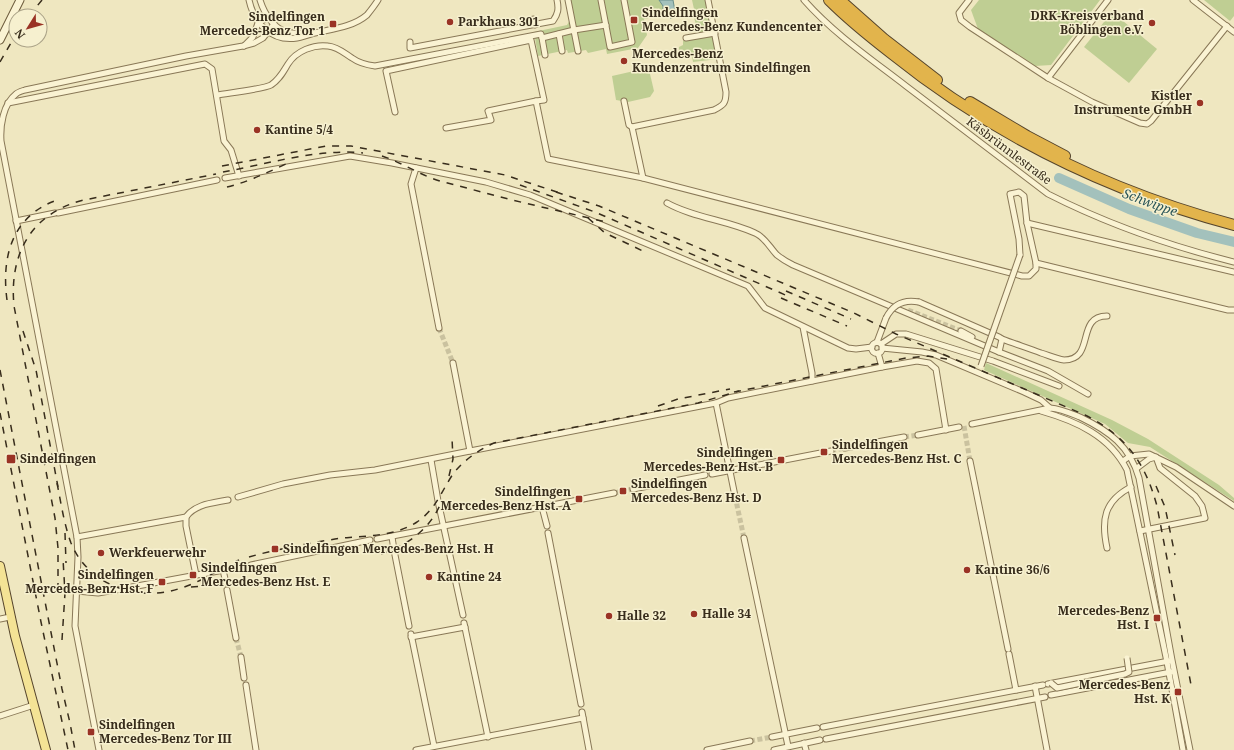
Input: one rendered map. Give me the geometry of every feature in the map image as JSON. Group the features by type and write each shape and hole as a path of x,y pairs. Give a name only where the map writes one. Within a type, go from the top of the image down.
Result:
{"highway":[{"path":"829,0 850,20 908,67 982,118 1019,140 1112,184 1180,209 1234,225"},
{"path":"841,0 854,13 905,56 951,90 1007,125 1080,163 1142,189 1234,218"}],"main road":[{"path":"0,40 8,23"},
{"path":"0,566 10,617 46,750"}],"street":[{"path":"249,0 258,23 274,36 288,38 296,38 343,27 356,22 367,15 378,0"},
{"path":"410,42 410,48 501,27 535,25 552,21 558,14 559,6 557,0"},
{"path":"568,0 578,51"},
{"path":"601,0 610,47 632,42 624,0"},
{"path":"632,127 714,110 723,105 726,99 726,92 708,0"},
{"name":"Käsbrünnlestraße","path":"804,0 840,34 1048,194 1076,208 1120,226 1200,253 1234,262"},
{"path":"969,0 959,13 961,20 1048,78 1092,102 1140,124 1147,124 1151,121 1227,26"},
{"path":"1048,78 1108,0"},
{"path":"1193,0 1234,32"},
{"path":"261,1 268,17 280,30 288,32 314,33"},
{"path":"243,46 253,37 258,23 268,17"},
{"path":"533,19 535,25"},
{"path":"100,750 75,626 78,557 77,537 0,141 0,132 8,103 16,94 25,90 186,56 232,49 254,43 268,32 274,24"},
{"path":"542,38 574,30 606,25"},
{"path":"686,38 715,33"},
{"path":"217,95 270,86 280,78 289,62 300,52 310,47 328,46 342,50 353,59 364,64 375,66 541,34 545,55"},
{"path":"558,34 562,51"},
{"path":"395,112 386,72 531,40 544,100 488,111 490,120 446,128"},
{"path":"8,103 205,64 212,69 224,141 231,150 239,176"},
{"path":"536,101 548,159 643,178 1022,276 1029,276 1036,269 1036,262 1027,223 1024,196 1018,192 1010,194 1019,239 1020,256 981,366 978,373"},
{"path":"624,101 629,125 632,127 643,178"},
{"path":"225,178 350,156 392,163 509,188 537,198 748,286 765,308 848,348 856,349 872,347 874,343 936,355 1040,400 1050,408"},
{"path":"416,168 411,184 439,328"},
{"path":"16,221 217,180"},
{"path":"667,203 676,208 757,233 782,260 817,277 1048,371 1088,394"},
{"path":"1027,223 1234,272"},
{"path":"1036,262 1231,310"},
{"path":"878,353 881,352 880,345 888,313 900,303 910,300 919,302 1002,339 1055,358 1065,360 1075,358 1081,352 1090,323 1100,316 1107,316"},
{"path":"803,327 812,373 812,381"},
{"path":"960,331 975,339 980,344"},
{"path":"880,345 896,334 906,334 993,361 1059,386"},
{"path":"999,352 1002,339"},
{"path":"872,347 873,351 878,353 882,367"},
{"path":"238,497 283,484 330,475 375,470 431,460 716,403 728,398 916,361 929,363 936,369 946,430"},
{"path":"453,363 470,451"},
{"path":"716,403 735,496"},
{"path":"972,424 1050,408 1064,410 1098,425 1125,448 1137,468 1183,750"},
{"path":"1040,410 1053,414 1098,436 1109,444 1123,461 1131,487 1169,661"},
{"path":"918,435 959,427"},
{"path":"845,448 904,437"},
{"path":"712,474 831,451"},
{"path":"1123,461 1130,456 1149,454 1176,467 1234,506"},
{"path":"1137,468 1150,459 1156,457"},
{"path":"1140,531 1205,518 1202,506 1195,496 1160,468 1156,457"},
{"path":"431,460 438,501 463,615"},
{"path":"970,461 1016,690"},
{"path":"633,489 705,475"},
{"path":"1107,548 1104,535 1105,517 1111,502 1121,492 1131,487"},
{"path":"377,539 614,493"},
{"path":"77,537 186,516 191,510 197,507 228,500"},
{"path":"542,507 547,526"},
{"path":"186,516 186,526 196,575"},
{"path":"548,533 581,704"},
{"path":"392,537 409,626"},
{"path":"744,538 788,746"},
{"path":"250,565 370,540"},
{"path":"77,591 98,593 240,567"},
{"path":"223,570 226,583"},
{"path":"227,590 236,638"},
{"path":"0,619 10,617"},
{"path":"434,746 411,635 465,625 488,737"},
{"path":"241,657 244,678"},
{"path":"1047,684 1057,688 1126,674 1129,672 1126,658"},
{"path":"823,726 1169,661"},
{"path":"826,739 1171,672"},
{"path":"1171,672 1190,750"},
{"path":"246,685 256,750"},
{"path":"1035,686 1047,750"},
{"path":"0,716 34,705"},
{"path":"582,712 590,750"},
{"path":"416,750 583,718"},
{"path":"772,737 817,728"},
{"path":"774,750 820,740"},
{"path":"707,750 750,741"},
{"path":"804,743 806,750"}],"green space":[{"path":"567,0 659,0 663,6 663,12 669,14 644,19 647,35 638,48 607,54 606,49 588,53 586,50 568,53 567,50 538,56 534,32 567,25 571,18"},
{"path":"692,0 705,0 718,59 693,62 692,56 690,57 689,52 681,53 679,51 679,47 683,45 683,41 699,37 692,9 694,9"},
{"path":"979,0 1100,0 1051,65 1035,66 978,29 971,10"},
{"path":"1204,0 1234,0 1234,16 1230,21"},
{"path":"1112,12 1157,49 1129,83 1084,47"},
{"path":"643,69 650,74 654,91 650,97 628,102 616,100 612,76"},
{"path":"986,363 1112,420 1148,439 1219,485 1234,498 1234,501 1150,447 1128,443 1105,424 984,370"}],"water":[{"path":"659,0 673,0 676,17 670,18 669,14 663,12 663,6"}],"waterway":[{"name":"Schwippe","path":"1059,178 1129,209 1197,233 1234,242"}],"tunnel":[{"path":"908,310 961,331"},
{"path":"439,328 453,363"},
{"path":"964,426 970,461"},
{"path":"904,437 918,435"},
{"path":"831,451 845,448"},
{"path":"614,493 633,489"},
{"path":"735,496 744,538"},
{"path":"240,567 251,565"},
{"path":"236,638 241,657"},
{"path":"750,741 772,737"}],"railway":[{"path":"36,8 42,0"},
{"path":"0,62 8,48"},
{"path":"222,166 326,146 351,146 505,175 560,193"},
{"path":"223,172 311,155 346,152 363,153"},
{"path":"382,156 425,176 440,181 606,222"},
{"path":"227,187 250,180 286,164"},
{"path":"58,590 58,548 55,518 14,306 13,287 15,269 20,253 27,238 37,226 50,215 66,206 84,200 216,174"},
{"path":"520,185 595,212 790,297"},
{"path":"556,192 599,206 854,313 896,334 1085,415 1112,432 1123,441 1140,463 1152,490 1157,506 1192,690"},
{"path":"7,300 6,267 14,238 21,226 31,215 44,206 60,199"},
{"path":"588,218 605,233 645,252"},
{"path":"786,291 851,319"},
{"path":"781,298 847,326"},
{"path":"23,331 36,370 58,487"},
{"path":"734,392 906,358 928,356 947,359"},
{"path":"0,370 75,750"},
{"path":"658,406 678,399 730,389"},
{"path":"249,557 281,549 335,539 377,535 398,531 407,527 417,522 429,512 438,500 453,474 466,460 494,443 698,403 739,391"},
{"path":"0,413 68,750"},
{"path":"449,476 453,459 452,438"},
{"path":"57,483 71,543 79,558 89,570 116,587 146,593 178,589 194,583 239,560"},
{"path":"1156,486 1165,507 1175,555"},
{"path":"381,554 408,542 416,536 430,522 440,505"},
{"path":"65,533 66,563"},
{"path":"62,640 65,593 63,559"},
{"path":"191,587 221,585"}],"place":[{"name":"Sindelfingen Mercedes-Benz Kundencenter","path":"634,20"},
{"name":"Parkhaus 301","path":"450,22"},
{"name":"DRK-Kreisverband Böblingen e.V.","path":"1152,23"},
{"name":"Sindelfingen Mercedes-Benz Tor 1","path":"333,24"},
{"name":"Mercedes-Benz Kundenzentrum Sindelfingen","path":"624,61"},
{"name":"Kistler Instrumente GmbH","path":"1200,103"},
{"name":"Kantine 5/4","path":"257,130"},
{"name":"Sindelfingen Mercedes-Benz Hst. C","path":"824,452"},
{"name":"Sindelfingen","path":"11,459"},
{"name":"Sindelfingen Mercedes-Benz Hst. B","path":"781,460"},
{"name":"Sindelfingen Mercedes-Benz Hst. D","path":"623,491"},
{"name":"Sindelfingen Mercedes-Benz Hst. A","path":"579,499"},
{"name":"Sindelfingen Mercedes-Benz Hst. H","path":"275,549"},
{"name":"Werkfeuerwehr","path":"101,553"},
{"name":"Kantine 36/6","path":"967,570"},
{"name":"Sindelfingen Mercedes-Benz Hst. E","path":"193,575"},
{"name":"Kantine 24","path":"429,577"},
{"name":"Sindelfingen Mercedes-Benz Hst. F","path":"162,582"},
{"name":"Halle 34","path":"694,614"},
{"name":"Halle 32","path":"609,616"},
{"name":"Mercedes-Benz Hst. I","path":"1157,618"},
{"name":"Mercedes-Benz Hst. K","path":"1178,692"},
{"name":"Sindelfingen Mercedes-Benz Tor III","path":"91,732"}]}
